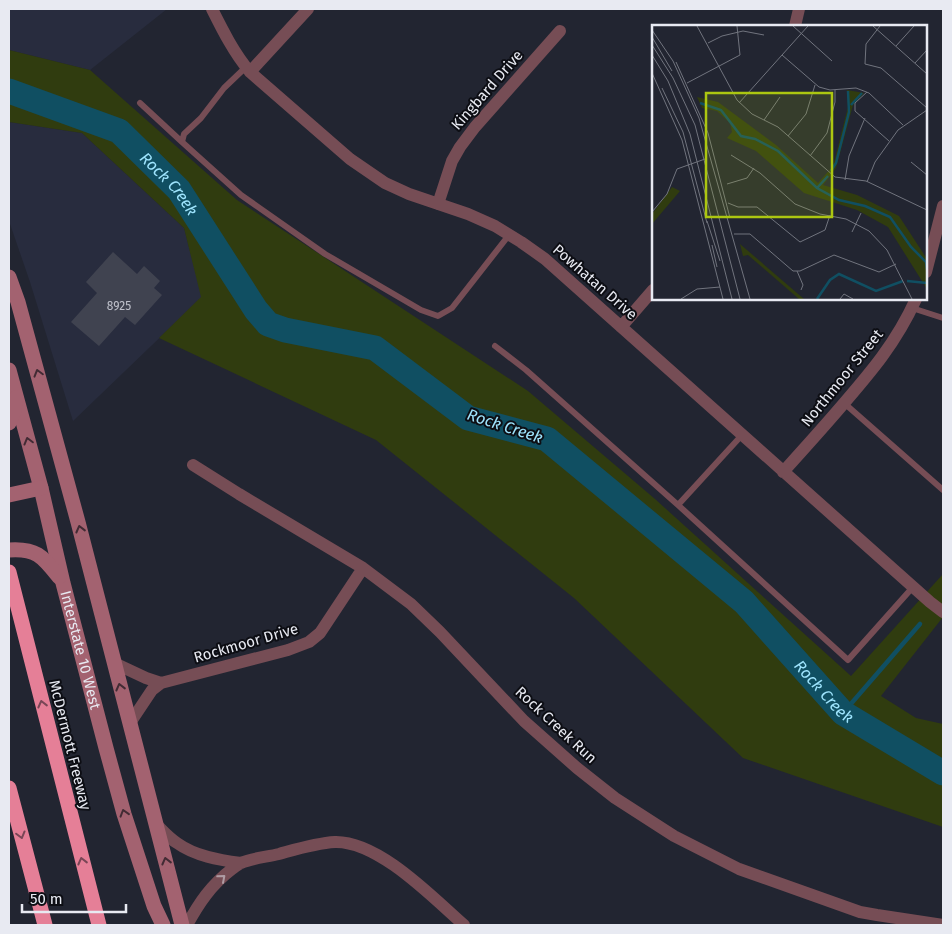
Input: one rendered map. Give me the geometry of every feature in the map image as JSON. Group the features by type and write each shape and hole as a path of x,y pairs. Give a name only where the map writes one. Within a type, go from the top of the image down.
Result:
{"highway":[{"name":"McDermott Freeway","path":"9,572 99,925"},
{"path":"9,788 45,925"}],"main road":[{"path":"9,277 18,302 49,413 182,925"},
{"name":"Interstate 10 West","path":"9,370 124,814 154,906 163,925"},
{"path":"9,423 14,410 16,395"},
{"path":"14,494 40,488"},
{"path":"9,550 32,551 44,558 63,582"}],"street":[{"name":"Powhatan Drive","path":"212,9 234,50 248,70 350,159 385,183 495,226 545,259 943,612"},
{"path":"248,70 308,9"},
{"path":"795,25 799,9"},
{"name":"Kingbard Drive","path":"438,204 452,161 460,147 475,127 560,31"},
{"path":"927,268 943,206"},
{"path":"621,327 652,291"},
{"name":"Northmoor Street","path":"783,472 872,372 892,345 914,303"},
{"name":"Rock Creek Run","path":"193,465 362,568 411,604 524,721 577,768 615,798 674,836 739,869 860,912 942,925"},
{"name":"Rockmoor Drive","path":"161,683 288,650 309,642 320,633 362,568"},
{"path":"114,663 161,683"},
{"path":"130,723 152,690 161,683"},
{"path":"156,824 177,844 196,853 218,860 241,863 335,842 353,845 384,858 400,869 464,925"},
{"path":"187,925 210,889 241,863"}],"lane":[{"path":"182,142 184,134 201,118 224,88 248,70"},
{"path":"140,103 241,195 325,254 421,310 438,316 452,308 509,234"},
{"path":"914,303 943,318"},
{"path":"495,346 526,370 678,505 848,660 913,587"},
{"path":"844,403 943,490"},
{"path":"678,505 742,435"}],"shaded area":[{"path":"9,9 167,9 90,70 9,50"},
{"path":"9,122 82,133 184,228 202,297 73,421 9,221"}],"green space":[{"path":"9,50 90,70 237,200 528,391 655,499 851,676 943,574 943,617 881,696 916,718 943,724 943,827 743,758 574,598 376,440 159,338 201,297 184,228 82,133 9,122"}],"building":[{"path":"113,252 137,274 144,266 160,281 154,288 162,295 135,325 125,317 99,346 71,322 97,293 86,282"}],"waterway":[{"name":"Rock Creek","path":"9,91 119,131 179,190 256,310 268,324 285,330 375,348 468,418 547,439 744,602 843,713 943,773"},
{"path":"843,713 920,624"}]}
